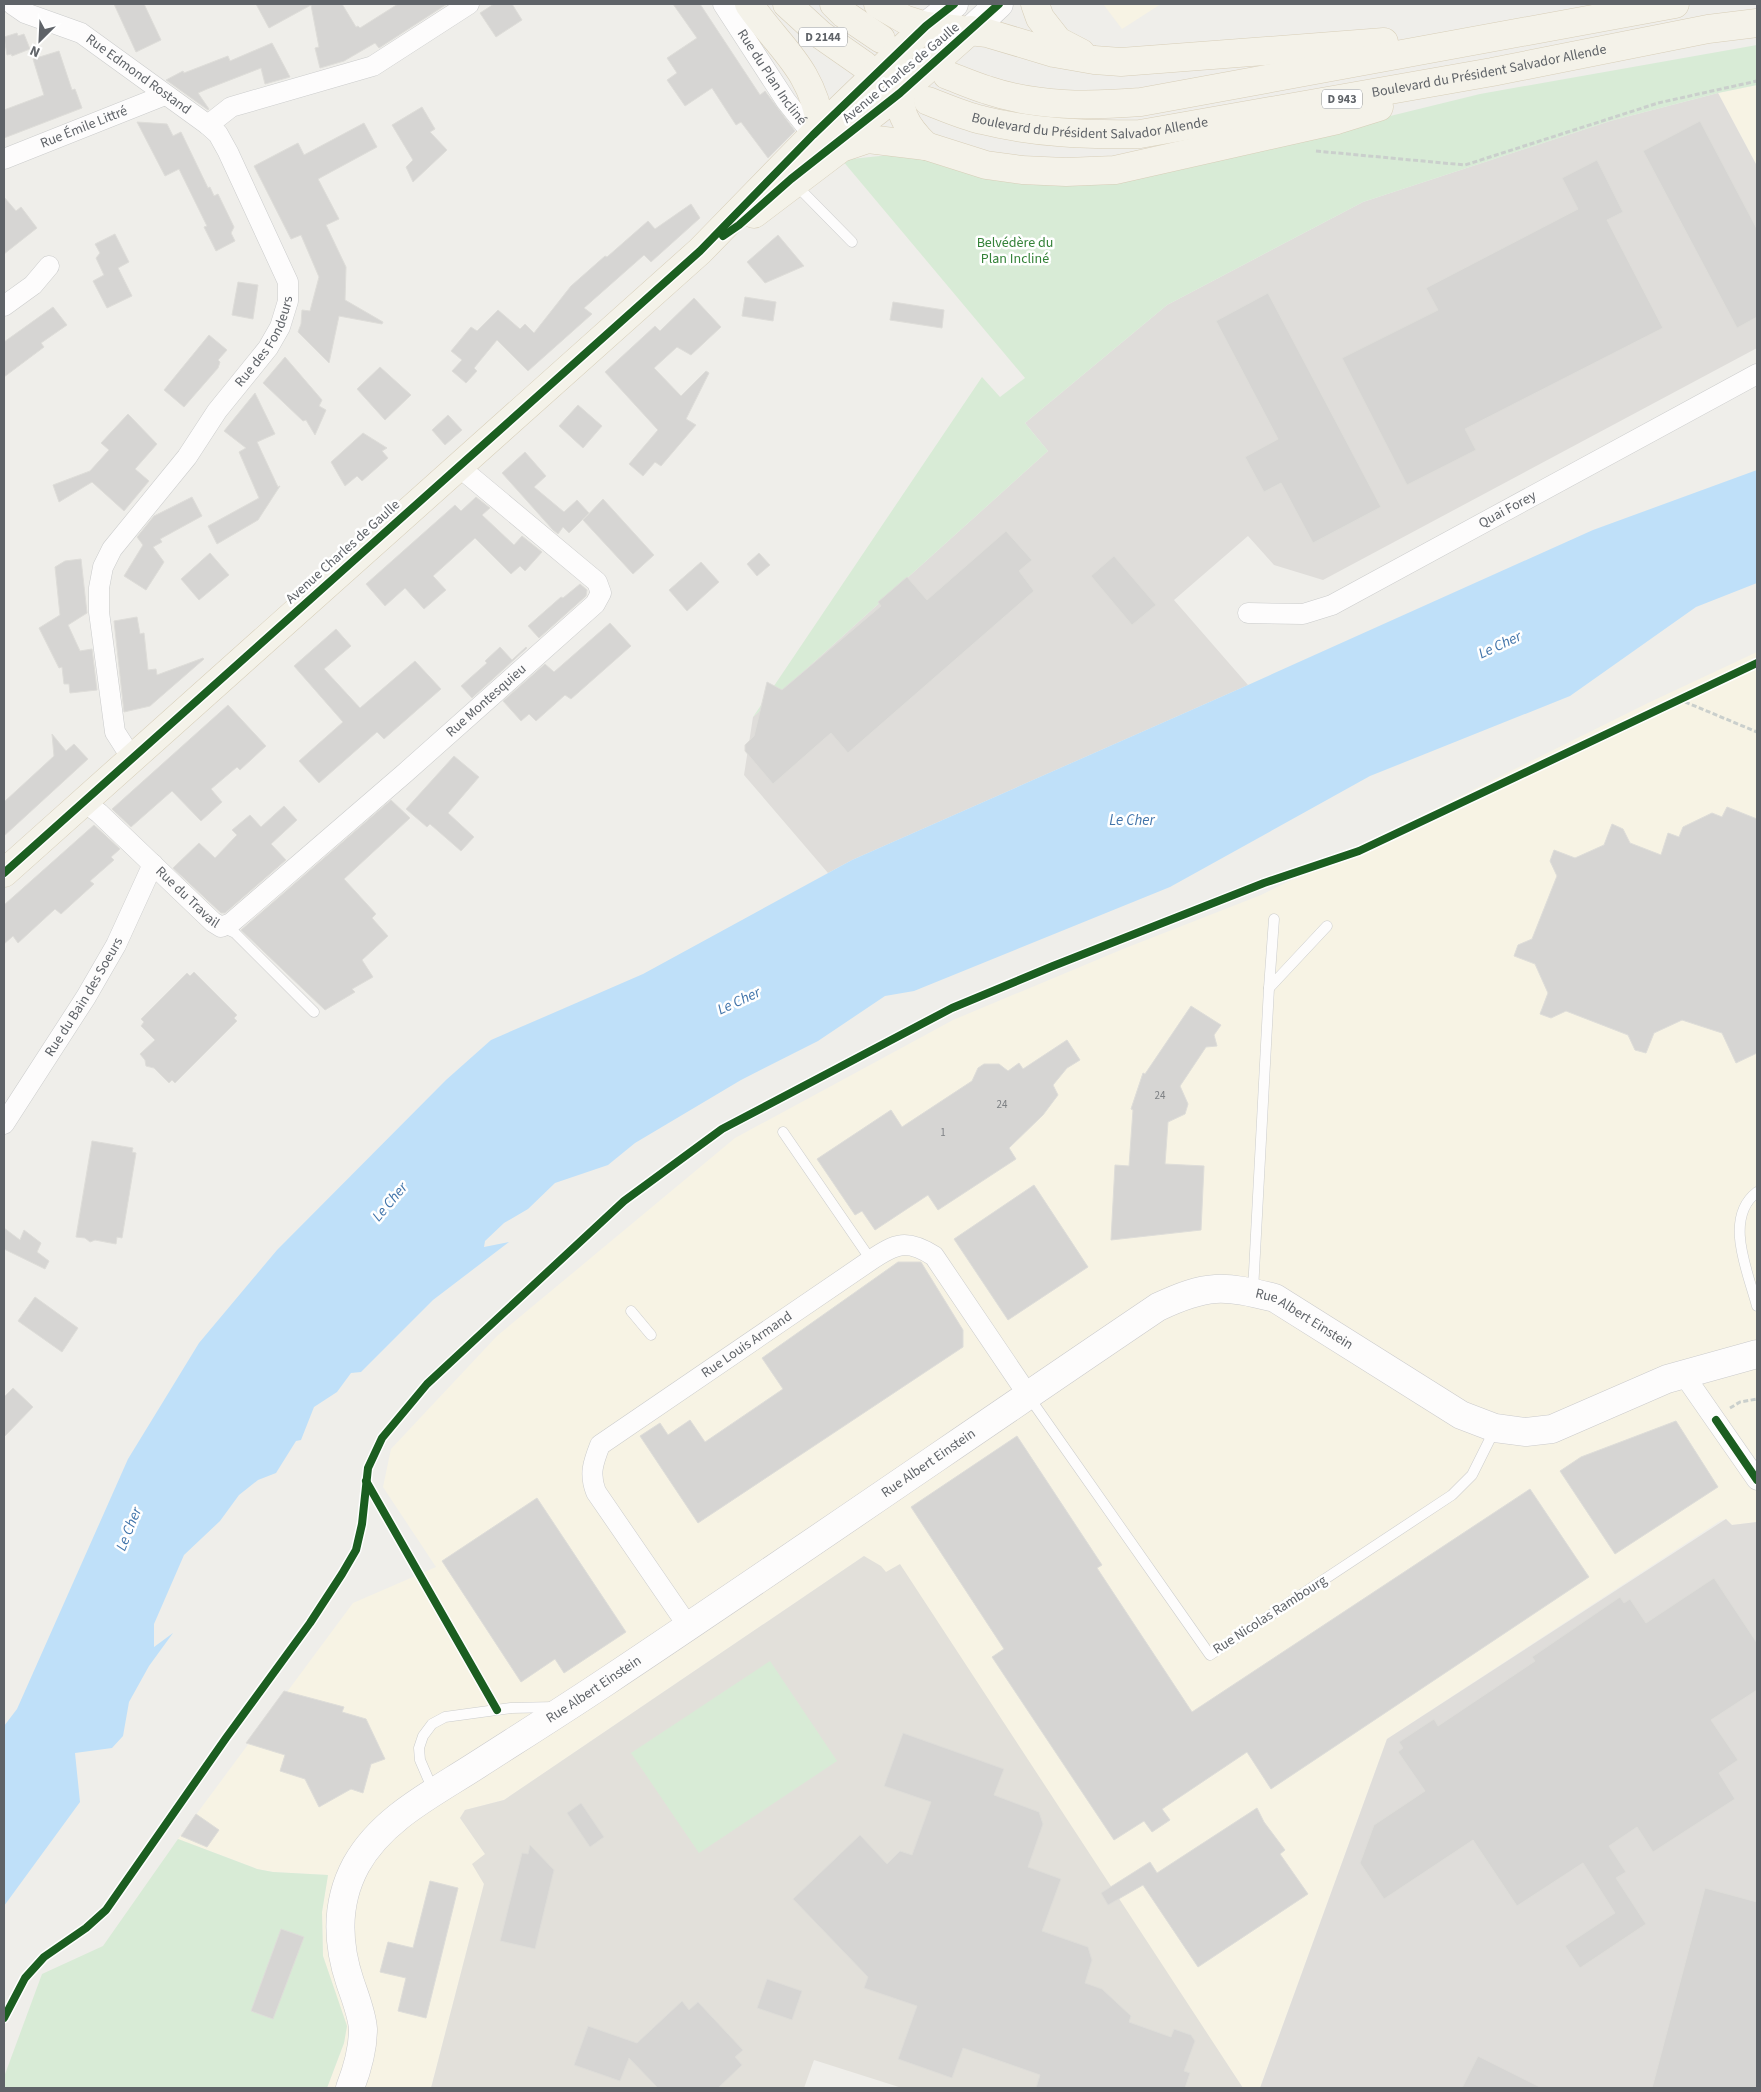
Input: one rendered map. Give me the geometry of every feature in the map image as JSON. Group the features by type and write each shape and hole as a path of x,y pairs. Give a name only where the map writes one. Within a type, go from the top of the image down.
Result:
{"main road":[{"path":"739,225 814,138 812,88 797,64 749,4"},
{"name":"D 2144","path":"787,4 821,35 864,64"},
{"name":"D 2144","path":"834,4 844,14 881,39"},
{"path":"878,4 913,29 959,21 1054,53 1094,60 1121,62 1538,30"},
{"path":"1035,4 1040,18 1058,41 1094,60"},
{"name":"Boulevard du Président Salvador Allende","path":"947,75 989,91 1042,102 1092,106 1141,102 1675,4"},
{"name":"Avenue Charles de Gaulle","path":"793,182 875,99 959,21"},
{"name":"Boulevard du Président Salvador Allende","path":"928,101 981,120 1041,131 1093,135 1140,134 1492,72 1708,29 1757,23"},
{"path":"875,99 908,58 913,29"},
{"path":"797,64 838,93 875,99 902,113 910,131 926,146"},
{"path":"739,225 793,182 831,155 852,143 868,138 926,146 986,165 1022,170 1066,172 1115,170 1336,120 1492,72"},
{"name":"Avenue Charles de Gaulle","path":"4,873 700,251 814,138 875,99"},
{"name":"Avenue Charles de Gaulle","path":"700,251 739,225"}],"street":[{"name":"Rue Edmond Rostand","path":"12,4 25,13 80,33 208,125"},
{"path":"208,125 231,106 373,66 469,4"},
{"name":"Rue du Plan Incliné","path":"723,4 786,101 814,138"},
{"name":"Avenue Charles de Gaulle","path":"959,21 981,4"},
{"name":"Avenue Charles de Gaulle","path":"959,21 999,4"},
{"name":"Rue Émile Littré","path":"4,159 165,95"},
{"name":"Rue des Fondeurs","path":"132,758 115,732 99,612 99,588 103,567 112,549 187,457 217,411 268,348 280,327 288,301 288,282 228,152 218,134 208,125"},
{"path":"4,306 33,285 49,266"},
{"name":"Quai Forey","path":"1248,613 1302,614 1332,605 1757,374"},
{"name":"Rue Montesquieu","path":"221,927 231,923 405,773 596,604 600,593 597,582 458,466"},
{"name":"Rue du Travail","path":"84,802 99,813 213,922 221,927"},
{"name":"Rue du Bain des Soeurs","path":"4,1124 86,997 116,945 153,864"},
{"name":"Rue Louis Armand","path":"688,1626 596,1492 592,1480 594,1462 600,1445 890,1247 908,1244 920,1247 934,1256 1028,1395"},
{"name":"Rue Albert Einstein","path":"350,2088 360,2056 363,2031 356,2000 342,1958 339,1927 345,1894 356,1866 374,1840 400,1816 433,1792 688,1626 1158,1307 1187,1294 1214,1288 1243,1290 1275,1298 1461,1415 1495,1428 1526,1432 1552,1429 1629,1395 1684,1375 1757,1354"},
{"path":"1684,1375 1757,1480"}],"lane":[{"path":"793,182 852,242"},
{"path":"1253,1292 1274,919"},
{"path":"1269,988 1327,926"},
{"name":"Rue du Travail","path":"221,927 235,933 314,1012"},
{"path":"783,1132 871,1260"},
{"path":"1757,1192 1750,1198 1742,1213 1738,1237 1757,1306"},
{"path":"631,1311 651,1335"},
{"name":"Rue Nicolas Rambourg","path":"1028,1395 1210,1655 1452,1495 1472,1475 1495,1428"},
{"path":"433,1792 420,1760 419,1748 423,1736 432,1724 445,1717 511,1708 566,1707"}],"path":[{"path":"1310,150 1465,165 1658,103 1757,81"},
{"path":"1678,699 1757,732"},
{"path":"1715,1418 1740,1402 1757,1399"}],"shaded area":[{"path":"1103,4 1161,4 1122,29"},
{"path":"1757,85 1757,166 1718,93"},
{"path":"1718,93 1757,166 1757,348 1323,580 1274,565 1248,536 1174,600 1248,685 852,860 828,873 744,775 753,717 1048,451 1025,423 1167,305 1363,202 1610,121"},
{"path":"1757,652 1757,1522 1732,1525 1726,1519 1720,1521 1387,1739 1260,2088 1243,2088 893,1568 886,1573 864,1556 504,1800 465,1810 460,1818 485,1854 484,1884 431,2088 327,2088 344,2043 347,2026 323,1956 322,1912 328,1875 273,1872 257,1869 178,1839 353,1603 436,1567 383,1487 391,1449 497,1336 735,1138 953,1020 1123,949 1261,895 1648,703"},
{"path":"1726,1519 1732,1525 1757,1522 1757,2088 1260,2088 1387,1739"},
{"path":"864,1556 881,1566 886,1572 900,1564 1243,2088 902,2088 814,2060 804,2088 431,2088 484,1884 472,1864 485,1854 460,1818 465,1810 504,1800"}],"green space":[{"name":"Belvédère du Plan Incliné","path":"1757,45 1757,85 1718,93 1610,121 1363,202 1167,305 1025,423 1048,451 753,717 982,377 1000,397 1025,378 842,160 908,153 974,174 1276,144 1480,94"},
{"path":"770,1661 837,1761 699,1853 631,1753"},
{"path":"178,1839 257,1869 273,1872 328,1875 322,1912 323,1956 347,2026 344,2043 327,2088 4,2088 4,2077 42,1974 103,1946"}],"water":[{"name":"Le Cher","path":"1757,470 1757,583 1696,607 1570,696 1370,776 1170,887 914,991 885,996 818,1041 741,1080 635,1143 608,1165 555,1183 528,1209 504,1223 485,1241 484,1247 509,1242 433,1300 361,1372 351,1373 337,1392 314,1407 301,1440 296,1441 276,1473 258,1480 239,1495 220,1521 184,1555 154,1624 154,1647 173,1633 149,1666 129,1702 123,1736 112,1748 75,1753 80,1802 4,1906 4,1726 17,1709 128,1459 199,1343 277,1250 446,1080 491,1040 643,974 852,860 1593,530"}],"building":[{"path":"114,4 144,4 161,40 136,52"},
{"path":"256,4 342,4 356,27 360,28 398,4 447,4 379,48 375,43 344,61 320,68 315,48 319,47 311,5 269,28"},
{"path":"494,4 512,4 522,20 496,37 480,13"},
{"path":"673,4 700,4 760,95 765,91 795,131 768,158 741,122 736,125 712,88 685,106 667,80 677,73 667,58 697,38"},
{"path":"17,33 18,36 24,34 30,49 12,56 11,54 7,55 4,37"},
{"path":"272,43 290,77 265,84 261,68 207,89 198,93 208,110 166,80 183,71 184,73 228,56 230,61"},
{"path":"59,51 72,90 75,89 82,108 4,138 4,110 44,95 33,59"},
{"path":"422,107 435,129 430,132 447,150 413,182 406,167 413,160 392,125"},
{"path":"1700,121 1757,229 1757,317 1737,328 1643,151"},
{"path":"137,122 167,124 173,136 181,132 208,188 210,187 214,196 218,194 234,227 231,233 235,241 216,251 204,227 207,226 179,169 165,176"},
{"path":"364,123 377,147 318,179 339,219 326,225 346,267 345,300 383,322 382,324 339,316 329,363 298,332 301,324 302,310 310,311 319,277 301,235 291,239 254,166 298,143 304,155"},
{"path":"1597,160 1623,212 1607,220 1663,328 1465,429 1476,450 1407,485 1342,358 1438,310 1426,288 1578,209 1562,178"},
{"path":"4,197 16,211 21,207 37,228 4,254"},
{"path":"691,204 700,218 651,262 644,255 584,308 592,314 528,371 497,340 474,368 477,371 466,383 452,371 462,360 451,351 471,327 477,331 498,310 520,329 525,324 534,333 571,286 605,256 607,257 648,221 655,229"},
{"path":"115,234 129,262 118,268 132,296 107,308 93,281 104,275 96,258 100,253 95,244"},
{"path":"778,235 804,266 765,283 747,262"},
{"path":"238,282 258,285 253,319 232,315"},
{"path":"1268,293 1381,507 1313,543 1281,483 1264,492 1245,457 1278,439 1216,321"},
{"path":"745,297 776,302 773,321 742,316"},
{"path":"694,298 721,327 691,355 677,347 654,368 681,396 706,371 709,373 686,419 696,425 661,466 655,462 643,476 629,464 658,430 605,372 655,326 660,331"},
{"path":"893,302 944,310 942,328 890,320"},
{"path":"53,307 67,325 41,343 44,347 4,377 4,342"},
{"path":"209,335 227,350 218,360 220,362 218,368 184,407 164,390"},
{"path":"285,357 322,400 319,406 326,410 315,435 306,420 303,421 263,383"},
{"path":"380,367 411,395 385,420 357,389"},
{"path":"255,393 275,434 257,442 278,487 280,486 258,520 217,544 208,526 259,498 239,452 246,448 224,431"},
{"path":"578,405 602,426 583,448 559,426"},
{"path":"128,414 157,444 135,469 149,481 124,511 92,482 59,502 53,485 90,471 109,450 101,443"},
{"path":"448,415 462,430 445,445 432,430"},
{"path":"363,433 387,448 382,451 388,458 362,481 357,476 345,486 331,462"},
{"path":"525,452 546,476 534,487 564,512 577,500 589,513 569,533 563,527 558,534 553,530 502,473"},
{"path":"192,497 202,516 160,539 162,542 153,547 164,562 146,590 124,576 143,545 137,537 154,516"},
{"path":"476,497 490,508 482,515 514,545 522,536 542,552 525,571 520,566 511,574 475,538 433,576 446,590 424,609 405,588 385,606 366,584 455,505 461,511"},
{"path":"603,499 654,555 633,574 583,520"},
{"path":"1006,531 1032,560 1019,571 1034,591 848,753 831,733 773,784 745,751 745,745 754,736 767,682 782,690 881,606 878,602 907,577 927,600"},
{"path":"210,553 229,575 199,600 181,579"},
{"path":"759,553 770,565 757,576 747,564"},
{"path":"1114,556 1156,605 1132,625 1091,576"},
{"path":"81,559 87,613 68,625 80,651 92,649 97,690 70,693 69,684 64,684 62,667 59,668 39,628 60,615 55,567 65,561"},
{"path":"701,562 719,582 687,611 669,590"},
{"path":"580,584 587,590 586,596 539,638 528,626 561,597 563,598"},
{"path":"137,617 140,634 144,633 148,670 156,669 157,675 204,659 150,706 124,712 114,621"},
{"path":"610,623 631,646 571,699 565,695 536,721 529,714 521,721 503,701 545,664 554,672"},
{"path":"336,629 351,646 324,669 360,708 415,661 441,689 384,739 377,732 319,783 299,761 343,722 294,666"},
{"path":"500,647 512,660 527,648 472,698 461,686 487,663 485,661"},
{"path":"228,705 266,746 240,770 237,767 211,789 222,802 201,821 172,791 131,827 112,809"},
{"path":"52,734 66,751 74,744 88,759 4,836 4,802 54,756"},
{"path":"454,756 479,777 448,813 474,837 461,851 430,824 427,827 406,809"},
{"path":"391,800 410,818 344,879 376,914 372,918 388,936 362,960 373,977 352,989 355,992 325,1010 241,930"},
{"path":"284,806 297,820 271,844 286,860 225,913 221,913 173,868 199,843 215,858 237,835 232,830 250,815 261,827"},
{"path":"1727,807 1757,819 1757,1053 1736,1063 1722,1033 1682,1020 1654,1033 1646,1053 1635,1050 1628,1035 1566,1011 1551,1018 1540,1014 1548,993 1535,964 1514,956 1518,945 1532,939 1557,876 1550,861 1554,850 1575,858 1604,845 1612,824 1623,829 1630,843 1661,855 1668,833 1679,837 1683,827 1712,813 1722,817"},
{"path":"94,825 120,849 111,857 114,860 90,881 94,884 61,914 55,909 18,943 13,936 4,944 4,905"},
{"path":"194,972 237,1015 234,1018 237,1021 175,1083 172,1080 169,1083 154,1068 146,1066 145,1060 140,1054 155,1040 141,1026 144,1022 141,1019 187,973 190,976"},
{"path":"1191,1006 1221,1025 1214,1035 1217,1046 1206,1047 1180,1086 1188,1104 1185,1114 1168,1122 1165,1164 1204,1166 1201,1230 1111,1240 1115,1165 1129,1166 1133,1110 1131,1109 1143,1073 1145,1074"},
{"path":"1067,1040 1080,1060 1067,1068 1053,1085 1058,1095 1043,1115 1009,1148 1016,1159 938,1210 928,1195 875,1230 862,1211 855,1215 817,1159 891,1110 902,1127 972,1081 978,1068 984,1064 999,1064 1008,1071 1019,1063 1023,1069"},
{"path":"92,1141 133,1148 132,1152 136,1153 122,1238 117,1237 116,1244 95,1240 90,1242 85,1238 76,1237"},
{"path":"1034,1185 1088,1267 1008,1320 954,1239"},
{"path":"4,1228 20,1240 24,1230 41,1243 37,1252 49,1261 45,1269 4,1249"},
{"path":"898,1262 921,1262 963,1330 963,1347 698,1523 640,1436 660,1423 668,1435 690,1420 705,1442 783,1389 762,1358"},
{"path":"35,1297 78,1328 62,1352 18,1321"},
{"path":"13,1388 33,1407 4,1437 4,1397"},
{"path":"1676,1421 1718,1487 1615,1554 1560,1471 1581,1457"},
{"path":"1017,1436 1102,1565 1097,1568 1192,1712 1530,1489 1589,1577 1271,1789 1247,1752 1162,1809 1170,1820 1152,1832 1144,1821 1114,1840 992,1657 1004,1649 911,1507"},
{"path":"537,1498 626,1632 564,1673 555,1659 521,1682 442,1561"},
{"path":"1714,1578 1757,1643 1757,1690 1711,1720 1738,1760 1719,1773 1735,1799 1653,1852 1637,1827 1609,1846 1626,1872 1616,1878 1646,1924 1580,1968 1565,1946 1615,1913 1583,1863 1517,1906 1473,1840 1384,1899 1360,1863 1374,1825 1425,1791 1398,1752 1403,1748 1399,1742 1434,1719 1438,1726 1535,1661 1532,1657 1620,1597 1624,1603 1630,1599 1646,1623"},
{"path":"284,1691 344,1707 342,1712 366,1719 385,1759 371,1764 363,1793 351,1789 319,1807 305,1779 280,1771 285,1755 246,1743"},
{"path":"903,1733 1004,1769 994,1795 1039,1812 1043,1824 1028,1867 1061,1879 1042,1931 1088,1947 1092,1960 1085,1983 1102,1989 1131,2016 1129,2022 1171,2037 1174,2029 1191,2035 1195,2041 1184,2071 1190,2073 1185,2088 1036,2088 1040,2075 963,2048 952,2078 898,2059 917,2006 864,1988 868,1977 793,1899 860,1835 887,1864 900,1851 912,1855 931,1802 884,1786"},
{"path":"581,1803 604,1837 590,1847 567,1813"},
{"path":"1257,1808 1264,1822 1285,1850 1280,1854 1308,1894 1198,1967 1143,1885 1108,1905 1101,1893 1150,1862 1157,1873"},
{"path":"196,1814 219,1830 207,1847 181,1836"},
{"path":"530,1845 554,1870 535,1949 500,1941 522,1853 528,1854"},
{"path":"430,1881 458,1888 426,2018 398,2011 406,1978 380,1972 388,1942 413,1948"},
{"path":"1705,1888 1757,1902 1757,2088 1652,2088"},
{"path":"281,1929 304,1937 273,2019 251,2011"},
{"path":"767,1979 802,1991 792,2020 757,2008"},
{"path":"682,2001 689,2010 698,2002 743,2050 735,2057 742,2065 718,2088 658,2088 629,2058 620,2081 574,2065 588,2026 637,2043"},
{"path":"1478,2056 1542,2088 1462,2088"}],"cycle path":[{"path":"4,873 700,251 813,135 926,26 954,4"},
{"path":"723,236 739,225 791,179 900,93 999,4"},
{"path":"4,2018 25,1978 44,1957 86,1928 106,1910 226,1738 310,1623 342,1574 356,1550 362,1524 368,1468 382,1438 427,1384 624,1201 722,1129 952,1008 1264,883 1359,851 1757,663"},
{"path":"1716,1420 1757,1480"},
{"path":"366,1481 497,1710"}]}
